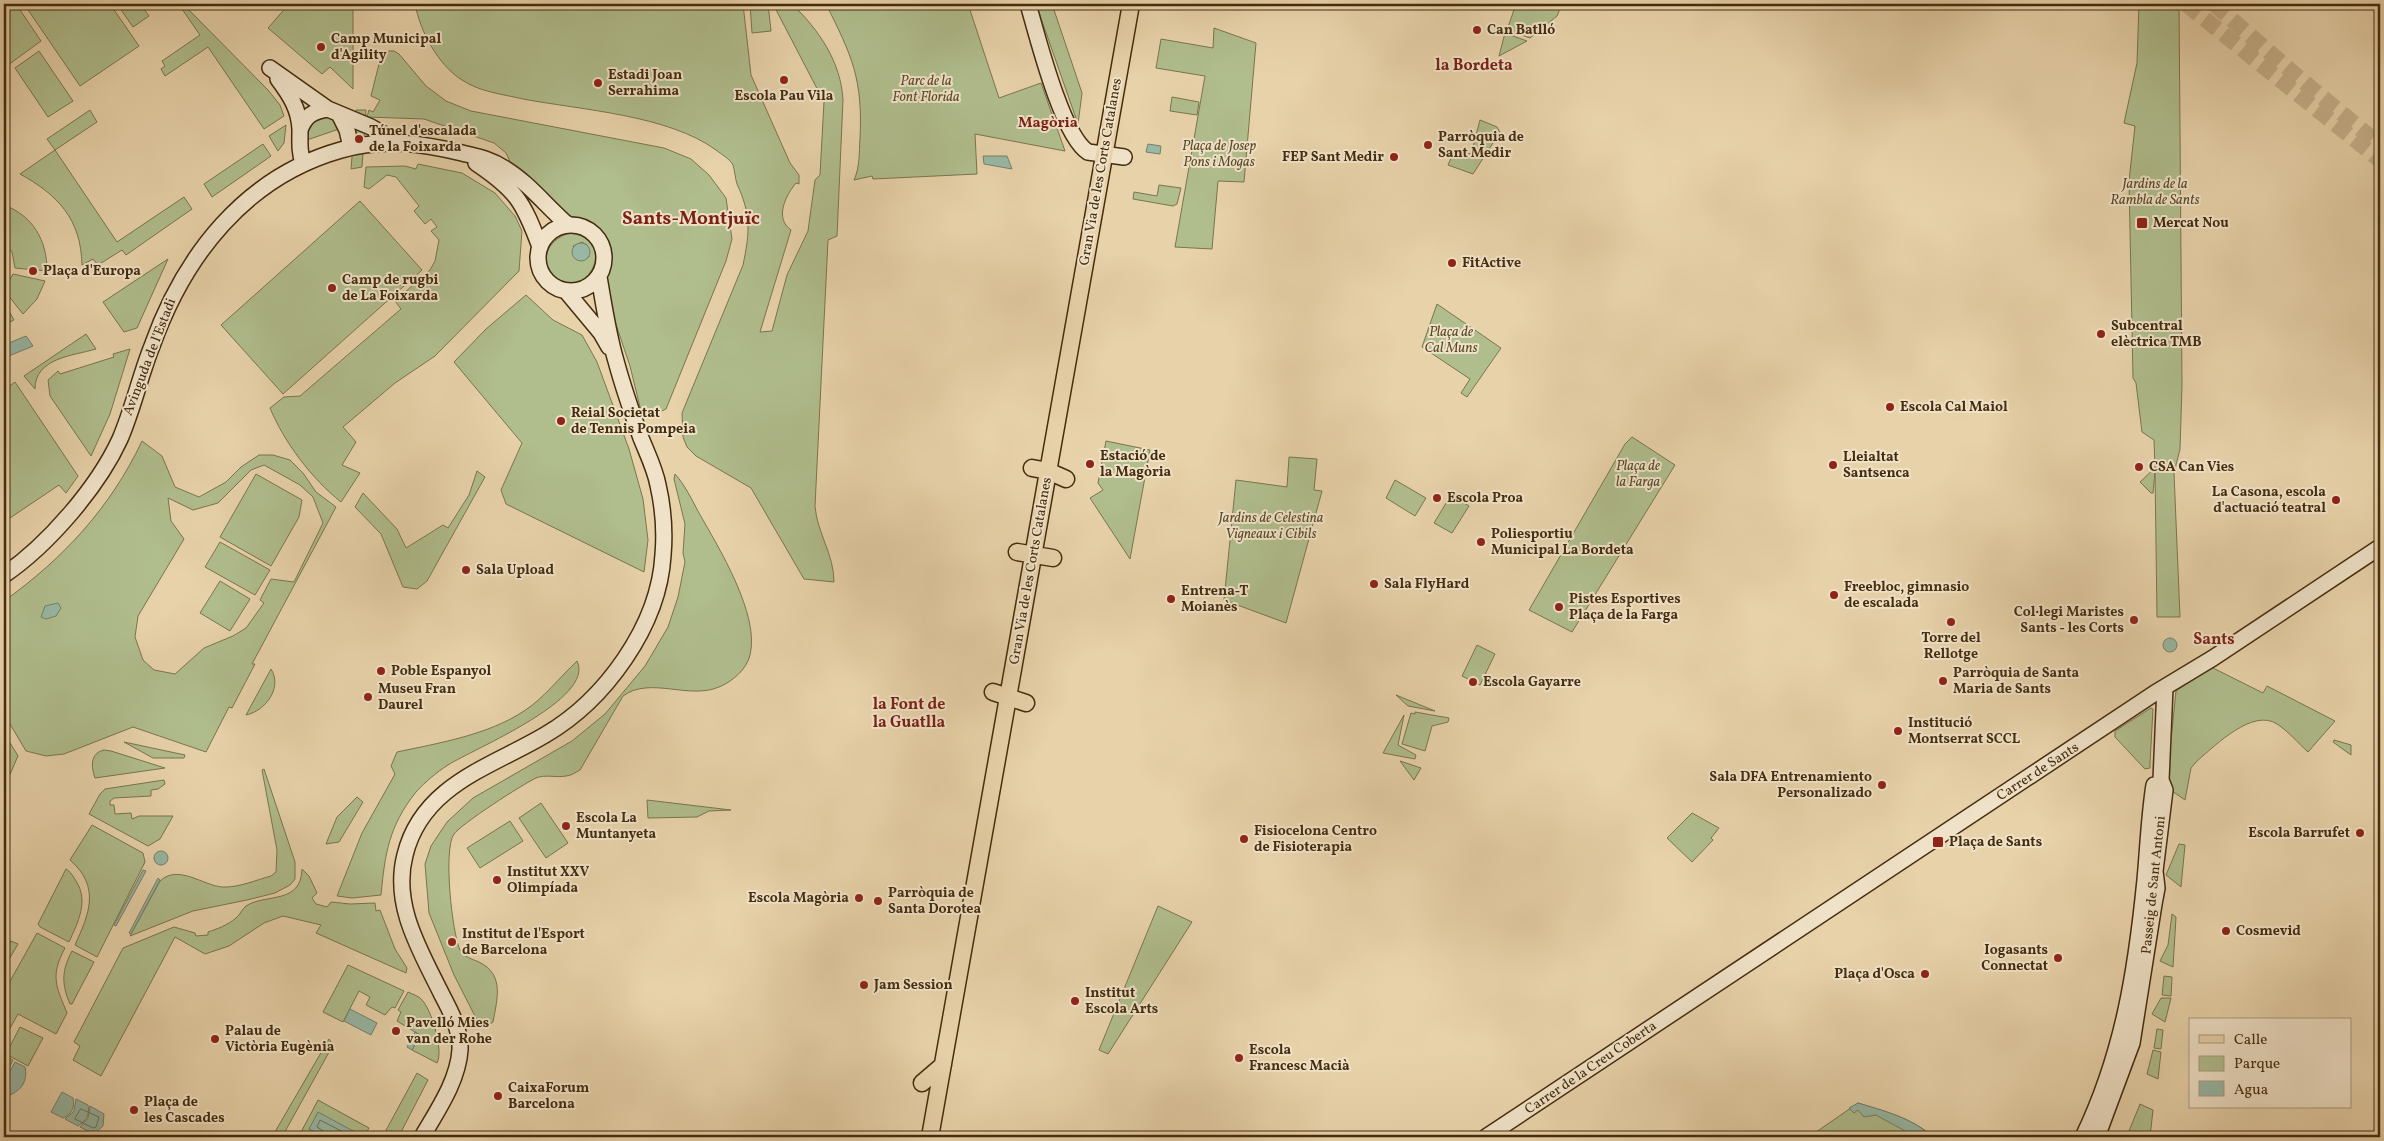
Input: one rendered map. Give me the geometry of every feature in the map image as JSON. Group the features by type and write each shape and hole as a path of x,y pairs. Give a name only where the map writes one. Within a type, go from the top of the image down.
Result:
{"main road":[{"name":"Gran Via de les Corts Catalanes","path":"930,1137 943,1065 1000,694 1034,556 1131,4"},
{"path":"1032,468 1048,471 1066,479"},
{"path":"1017,552 1053,558"},
{"path":"1000,694 1026,703"},
{"path":"922,1083 943,1065"}],"street":[{"path":"1028,4 1062,111 1073,134 1088,152 1124,157"},
{"path":"300,130 294,104 270,68 333,112 371,127 398,142"},
{"path":"303,164 298,146 300,130 304,120 311,114 333,112"},
{"path":"333,112 347,130 351,148"},
{"name":"Avinguda de l'Estadi","path":"4,575 46,538 97,482 120,438 152,345 173,295 199,251 246,200 267,184 303,164 351,148 398,142 427,144 485,157 504,168 533,190 568,225"},
{"name":"Avinguda de l'Estadi","path":"462,153 500,178 513,192 526,210 540,247"},
{"path":"422,1137 454,1077 460,1049 454,1019 410,930 406,913 403,874 405,856 411,837 419,821 447,789 471,773 545,735 593,697 631,647 645,623 656,591 663,557 663,520 658,483 615,359 599,277 605,256 602,246 589,230 568,225 551,232 540,247 538,255 540,271 546,280 555,287 566,291 584,288 599,277"},
{"path":"566,291 601,333 615,359"},
{"name":"Carrer de Sants","path":"1696,999 2165,687 2380,547"},
{"name":"Passeig de Sant Antoni","path":"2097,1137 2132,1043 2157,888 2155,871 2165,790 2161,780 2165,687"},
{"name":"Passeig de Sant Antoni","path":"2083,1137 2117,1054 2129,1000 2145,880 2154,785"},
{"name":"Carrer de la Creu Coberta","path":"1486,1137 1696,999"}],"green space":[{"path":"4,4 16,4 41,41 4,68"},
{"path":"24,4 110,4 139,46 80,86"},
{"path":"117,4 140,4 149,16 133,27"},
{"name":"Camp Municipal d'Agility","path":"289,4 353,4 353,89 330,67 322,74 268,28"},
{"path":"415,4 743,4 751,75 790,163 799,175 799,184 796,183 792,188 783,206 783,219 791,230 760,332 772,331 787,275 808,231 815,180 820,175 824,102 773,4 792,4 819,36 827,48 838,73 843,100 837,236 828,240 815,506 816,516 831,562 834,582 804,579 751,488 696,456 687,447 683,437 682,413 743,265 748,223 745,205 732,163 716,150 696,138 649,121 523,99 491,92 469,84 453,74 445,66 431,46 421,25"},
{"path":"750,4 768,4 771,31 752,33"},
{"name":"Parc de la Font Florida","path":"826,4 968,4 999,98 1041,83 1065,151 975,134 977,174 873,179 872,176 854,180 858,165 860,139 860,100 854,68 843,39"},
{"path":"1036,4 1052,4 1082,93 1078,124"},
{"path":"1516,4 1562,4 1557,16 1530,38 1507,30"},
{"name":"Jardins de la Rambla de Sants","path":"2139,4 2179,4 2182,386 2180,449 2174,473 2180,617 2157,617 2155,471 2153,493 2140,482 2155,468 2154,440 2142,432 2136,383 2133,378 2129,181 2135,126 2124,123 2137,63"},
{"path":"186,7 268,90 280,105 284,116 264,129 208,47 165,76 161,69 165,66 162,61 200,35 182,9"},
{"name":"Plaça de Josep Pons i Mogas","path":"1214,28 1256,43 1244,182 1218,181 1212,249 1175,247 1205,76 1156,68 1161,39 1213,48"},
{"path":"1505,33 1527,41 1499,56"},
{"path":"39,51 73,101 48,117 15,68"},
{"path":"388,51 394,51 399,54 426,86 446,101 471,111 664,148 691,159 709,175 726,198 732,239 726,261 666,409 653,415 646,414 640,407 630,366 607,298 606,282 612,254 610,245 597,227 587,220 566,215 513,168 506,153 494,143 424,119 367,117 369,110 373,112 380,100 371,96 380,60"},
{"path":"1172,97 1199,102 1197,115 1170,111"},
{"path":"90,110 97,122 55,150 47,139"},
{"name":"Túnel d'escalada de la Foixarda","path":"356,110 366,110 362,167 351,169"},
{"path":"326,115 334,118 342,128 304,141 309,121"},
{"path":"1480,120 1497,127 1500,132 1473,174 1448,165 1455,149 1471,154"},
{"path":"286,125 284,143 278,151 269,136"},
{"path":"263,144 271,156 212,197 204,184"},
{"path":"55,150 117,242 184,197 192,209 126,255 122,250 98,265 93,259 82,265 81,249 77,234 65,210 46,191 20,174"},
{"path":"418,164 462,173 495,193 515,216 522,231 519,271 435,356 395,383 343,427 356,442 342,465 360,473 341,502 309,471 291,447 270,408 284,397 300,396 401,309 395,301 430,270 435,261 439,240 431,231 437,227 431,219 425,224 414,211 419,206 396,177 387,175 369,189 364,187 366,167 405,166 416,169"},
{"path":"1159,185 1181,188 1177,204 1173,206 1133,199 1134,192 1157,196"},
{"name":"Camp de rugbi de La Foixarda","path":"360,201 422,270 283,394 221,325"},
{"path":"4,205 23,216 36,230 44,249 47,271 15,268 12,252 4,241"},
{"path":"570,233 586,238 594,247 596,258 592,269 585,278 575,284 563,283 552,274 546,261 552,244","holes":["582,242 587,245 589,257 582,261 573,246"]},
{"path":"168,259 137,328 124,332 103,302"},
{"path":"13,274 45,281 37,299 23,314 4,290"},
{"name":"Reial Societat de Tennis Pompeia","path":"526,295 553,320 582,335 597,362 629,449 643,499 648,540 644,572 506,504 501,490 522,443 454,362 486,329"},
{"path":"4,302 14,320 4,325"},
{"name":"Plaça de Cal Muns","path":"1437,304 1501,348 1467,397 1461,393 1470,379 1422,347"},
{"path":"86,334 96,349 56,360 48,365 41,371 35,389 24,376"},
{"path":"130,349 110,414 91,456 50,396 48,380 58,371 60,374 114,357 113,354"},
{"path":"15,382 78,476 66,493 59,485 4,522 4,390"},
{"name":"Plaça de la Farga","path":"1632,437 1675,465 1572,632 1529,610 1625,444"},
{"path":"142,441 162,456 175,487 199,497 226,482 241,467 259,455 273,455 290,460 303,473 316,492 336,507 252,664 255,664 232,708 229,707 206,752 133,727 64,754 46,756 26,751 4,714 4,601 46,568 84,530 116,488","holes":["264,465 300,485 313,497 323,523 294,582 271,579 260,600 264,603 246,628 233,636 204,648 175,674 154,670 143,660 135,637 138,616 184,539 171,521 168,498 193,510 218,503 251,470"]},
{"path":"1106,441 1150,450 1130,559 1090,498 1103,490 1098,483"},
{"name":"Jardins de Celestina Vigneaux i Cibils","path":"1289,457 1317,459 1314,490 1322,491 1286,623 1224,600 1236,480 1287,487"},
{"path":"477,471 485,477 427,581 417,589 403,587 381,534 355,507 363,493 397,529 406,548 443,525 448,528 469,495"},
{"path":"256,474 302,500 299,517 271,566 220,537"},
{"path":"675,474 717,544 736,582 749,621 752,639 750,655 746,665 738,674 729,682 719,687 695,691 645,688 634,690 623,696 580,770 568,776 543,776 536,778 480,813 454,834 449,856 449,873 457,941 460,950 468,958 487,967 493,974 497,988 493,1022 490,1024 478,1022 454,975 429,913 425,864 431,846 447,822 473,798 572,741 605,714 645,666 668,627 678,597 685,562 683,553 685,524 674,479"},
{"path":"1395,480 1426,498 1415,516 1386,498"},
{"path":"1451,495 1469,506 1452,533 1434,523"},
{"path":"220,542 270,570 255,595 205,567"},
{"path":"220,581 250,599 230,631 200,613"},
{"path":"1477,645 1495,654 1480,685 1462,676"},
{"path":"577,661 578,676 568,691 551,706 505,735 448,765 431,777 416,792 394,828 384,866 381,895 352,898 337,896 362,833 395,774 391,766 397,752 463,737 510,719 538,700"},
{"path":"2211,667 2263,693 2267,686 2335,721 2308,752 2277,724 2267,720 2246,724 2225,738 2191,768 2185,800 2172,791 2167,779 2176,691"},
{"path":"271,669 275,684 270,698 260,709 246,715"},
{"path":"1396,695 1435,711 1408,706"},
{"path":"2151,708 2153,709 2150,768 2145,769 2115,737 2115,731"},
{"path":"1415,712 1449,718 1448,722 1432,726 1425,751 1402,744 1411,713 1415,714"},
{"path":"1404,715 1398,745 1416,755 1415,759 1383,753"},
{"path":"4,733 18,756 8,779 4,779"},
{"path":"2334,740 2351,745 2351,755 2333,742"},
{"path":"124,742 185,755 184,758 153,758"},
{"path":"104,750 165,768 95,778 92,765 94,757"},
{"path":"1400,761 1421,768 1414,780"},
{"path":"264,769 295,862 295,879 290,885 275,893 193,911 130,936 160,881 167,876 174,874 182,875 214,885 228,887 271,876 276,872 277,850 262,770"},
{"path":"164,780 165,784 158,789 151,790 151,796 114,798 110,801 110,805 114,805 115,814 131,813 132,819 139,816 173,816 160,839 148,846 89,814 100,794 105,789"},
{"path":"357,797 363,802 339,842 326,844 337,817"},
{"path":"647,800 731,810 709,811 697,817 648,818"},
{"path":"541,803 568,843 546,858 519,818"},
{"path":"1692,813 1719,828 1711,838 1713,840 1692,862 1667,838"},
{"path":"510,821 523,841 480,868 467,848"},
{"path":"92,825 143,853 145,862 97,957 75,945 88,912 89,891 86,880 80,870 70,860"},
{"path":"2179,844 2185,845 2181,887 2166,875"},
{"path":"66,869 76,881 82,896 81,912 69,942 40,927 38,924"},
{"path":"302,869 309,876 317,893 312,898 316,904 327,907 331,902 350,904 375,903 376,911 380,910 395,949 407,968 406,973 316,933 321,925 283,916 264,923 229,946 205,954 175,937 101,1076 73,1060 80,1046 74,1042 123,948 174,927 195,933 196,936 208,935 208,932 237,917 246,906 254,902 289,893 296,888"},
{"path":"1158,906 1192,922 1108,1054 1099,1050"},
{"path":"2172,914 2176,917 2173,967 2160,961 2168,945"},
{"path":"37,933 65,948 57,966 56,981 67,1013 56,1034 18,1014 4,1039 4,992"},
{"path":"11,941 18,944 4,968 4,954"},
{"path":"72,951 94,962 72,1004 70,1004 65,990 64,977 66,964"},
{"path":"348,965 404,991 395,1008 392,1007 385,1015 366,1005 370,997 359,991 343,1022 323,1012"},
{"path":"2164,976 2172,977 2171,996 2162,995"},
{"path":"408,992 421,999 429,1012 438,1040 439,1057 437,1063 412,1050 420,1035 397,1021 401,1012 398,1010"},
{"path":"2161,998 2171,998 2165,1022 2152,1014"},
{"path":"20,1027 43,1038 28,1066 6,1054"},
{"path":"2157,1029 2163,1030 2161,1049 2154,1048"},
{"path":"329,1039 333,1045 282,1137 272,1137"},
{"path":"2153,1050 2161,1052 2158,1079 2147,1074"},
{"path":"417,1073 428,1080 400,1134 391,1131 384,1134"},
{"path":"318,1100 369,1128 364,1137 353,1137 355,1133 309,1129 325,1137 299,1136"},
{"path":"1858,1103 1907,1120 1933,1137 1809,1137"},
{"path":"2140,1104 2153,1110 2150,1137 2134,1137 2129,1131"}],"water":[{"path":"1148,144 1161,146 1160,154 1146,152"},
{"path":"983,156 1007,156 1012,169 984,164"},
{"path":"577,243 585,243 590,248 588,259 577,261 572,256 572,248"},
{"path":"26,336 33,346 4,358 4,345"},
{"path":"58,603 61,608 56,616 46,619 41,617 45,606"},
{"path":"2170,638 2175,640 2177,645 2175,650 2170,652 2165,650 2163,645 2165,640"},
{"path":"161,851 166,853 168,858 166,863 161,865 156,863 154,858 156,853"},
{"path":"143,870 146,871 116,926 114,925"},
{"path":"158,878 160,880 131,934 129,933"},
{"path":"350,1009 377,1023 371,1035 344,1021"},
{"path":"415,1032 420,1035 412,1050 407,1047"},
{"path":"5,1056 13,1060 4,1078 4,1059"},
{"path":"15,1062 25,1067 26,1076 21,1087 10,1095 4,1091 4,1082"},
{"path":"62,1092 73,1098 74,1101 71,1112 63,1118 51,1112"},
{"path":"76,1099 88,1105 87,1117 78,1126 65,1119 74,1111"},
{"path":"1858,1103 1907,1120 1933,1137 1916,1137 1876,1115 1864,1117 1858,1110 1854,1113 1849,1108"},
{"path":"90,1106 104,1114 103,1126 94,1134 80,1127 88,1118"},
{"path":"318,1112 355,1132 353,1137 325,1137 309,1129"}],"tunnel":[{"path":"2186,4 2380,160"},
{"path":"2214,4 2380,145"}],"place":[{"name":"Can Batlló","path":"1477,30"},
{"name":"Camp Municipal d'Agility","path":"321,47"},
{"name":"Escola Pau Vila","path":"784,80"},
{"name":"Estadi Joan Serrahima","path":"598,83"},
{"name":"Túnel d'escalada de la Foixarda","path":"359,139"},
{"name":"Parròquia de Sant Medir","path":"1428,145"},
{"name":"FEP Sant Medir","path":"1394,157"},
{"name":"Mercat Nou","path":"2142,223"},
{"name":"FitActive","path":"1452,263"},
{"name":"Plaça d'Europa","path":"33,271"},
{"name":"Camp de rugbi de La Foixarda","path":"332,288"},
{"name":"Subcentral elèctrica TMB","path":"2101,334"},
{"name":"Escola Cal Maiol","path":"1890,407"},
{"name":"Reial Societat de Tennis Pompeia","path":"561,421"},
{"name":"Estació de la Magòria","path":"1090,464"},
{"name":"Lleialtat Santsenca","path":"1833,465"},
{"name":"CSA Can Vies","path":"2139,467"},
{"name":"Escola Proa","path":"1437,498"},
{"name":"La Casona, escola d'actuació teatral","path":"2336,500"},
{"name":"Poliesportiu Municipal La Bordeta","path":"1481,542"},
{"name":"Sala Upload","path":"466,570"},
{"name":"Sala FlyHard","path":"1374,584"},
{"name":"Freebloc, gimnasio de escalada","path":"1834,595"},
{"name":"Entrena-T Moianès","path":"1171,599"},
{"name":"Pistes Esportives Plaça de la Farga","path":"1559,607"},
{"name":"Col·legi Maristes Sants - les Corts","path":"2134,620"},
{"name":"Torre del Rellotge","path":"1951,622"},
{"name":"Poble Espanyol","path":"381,671"},
{"name":"Parròquia de Santa Maria de Sants","path":"1943,681"},
{"name":"Escola Gayarre","path":"1473,682"},
{"name":"Museu Fran Daurel","path":"368,697"},
{"name":"Institució Montserrat SCCL","path":"1898,731"},
{"name":"Sala DFA Entrenamiento Personalizado","path":"1882,785"},
{"name":"Escola La Muntanyeta","path":"566,826"},
{"name":"Escola Barrufet","path":"2360,833"},
{"name":"Fisiocelona Centro de Fisioterapia","path":"1244,839"},
{"name":"Plaça de Sants","path":"1938,842"},
{"name":"Institut XXV Olimpíada","path":"497,880"},
{"name":"Escola Magòria","path":"859,898"},
{"name":"Parròquia de Santa Dorotea","path":"878,901"},
{"name":"Cosmevid","path":"2226,931"},
{"name":"Institut de l'Esport de Barcelona","path":"452,942"},
{"name":"Iogasants Connectat","path":"2058,958"},
{"name":"Plaça d'Osca","path":"1925,974"},
{"name":"Jam Session","path":"864,985"},
{"name":"Institut Escola Arts","path":"1075,1001"},
{"name":"Pavelló Mies van der Rohe","path":"396,1031"},
{"name":"Palau de Victòria Eugènia","path":"215,1039"},
{"name":"Escola Francesc Macià","path":"1239,1058"},
{"name":"CaixaForum Barcelona","path":"498,1096"},
{"name":"Plaça de les Cascades","path":"134,1110"}],"district":[{"name":"la Bordeta","path":"1474,66"},
{"name":"Magòria","path":"1048,123"},
{"name":"Sants-Montjuïc","path":"691,219"},
{"name":"Sants","path":"2214,640"},
{"name":"la Font de la Guatlla","path":"909,714"}]}
